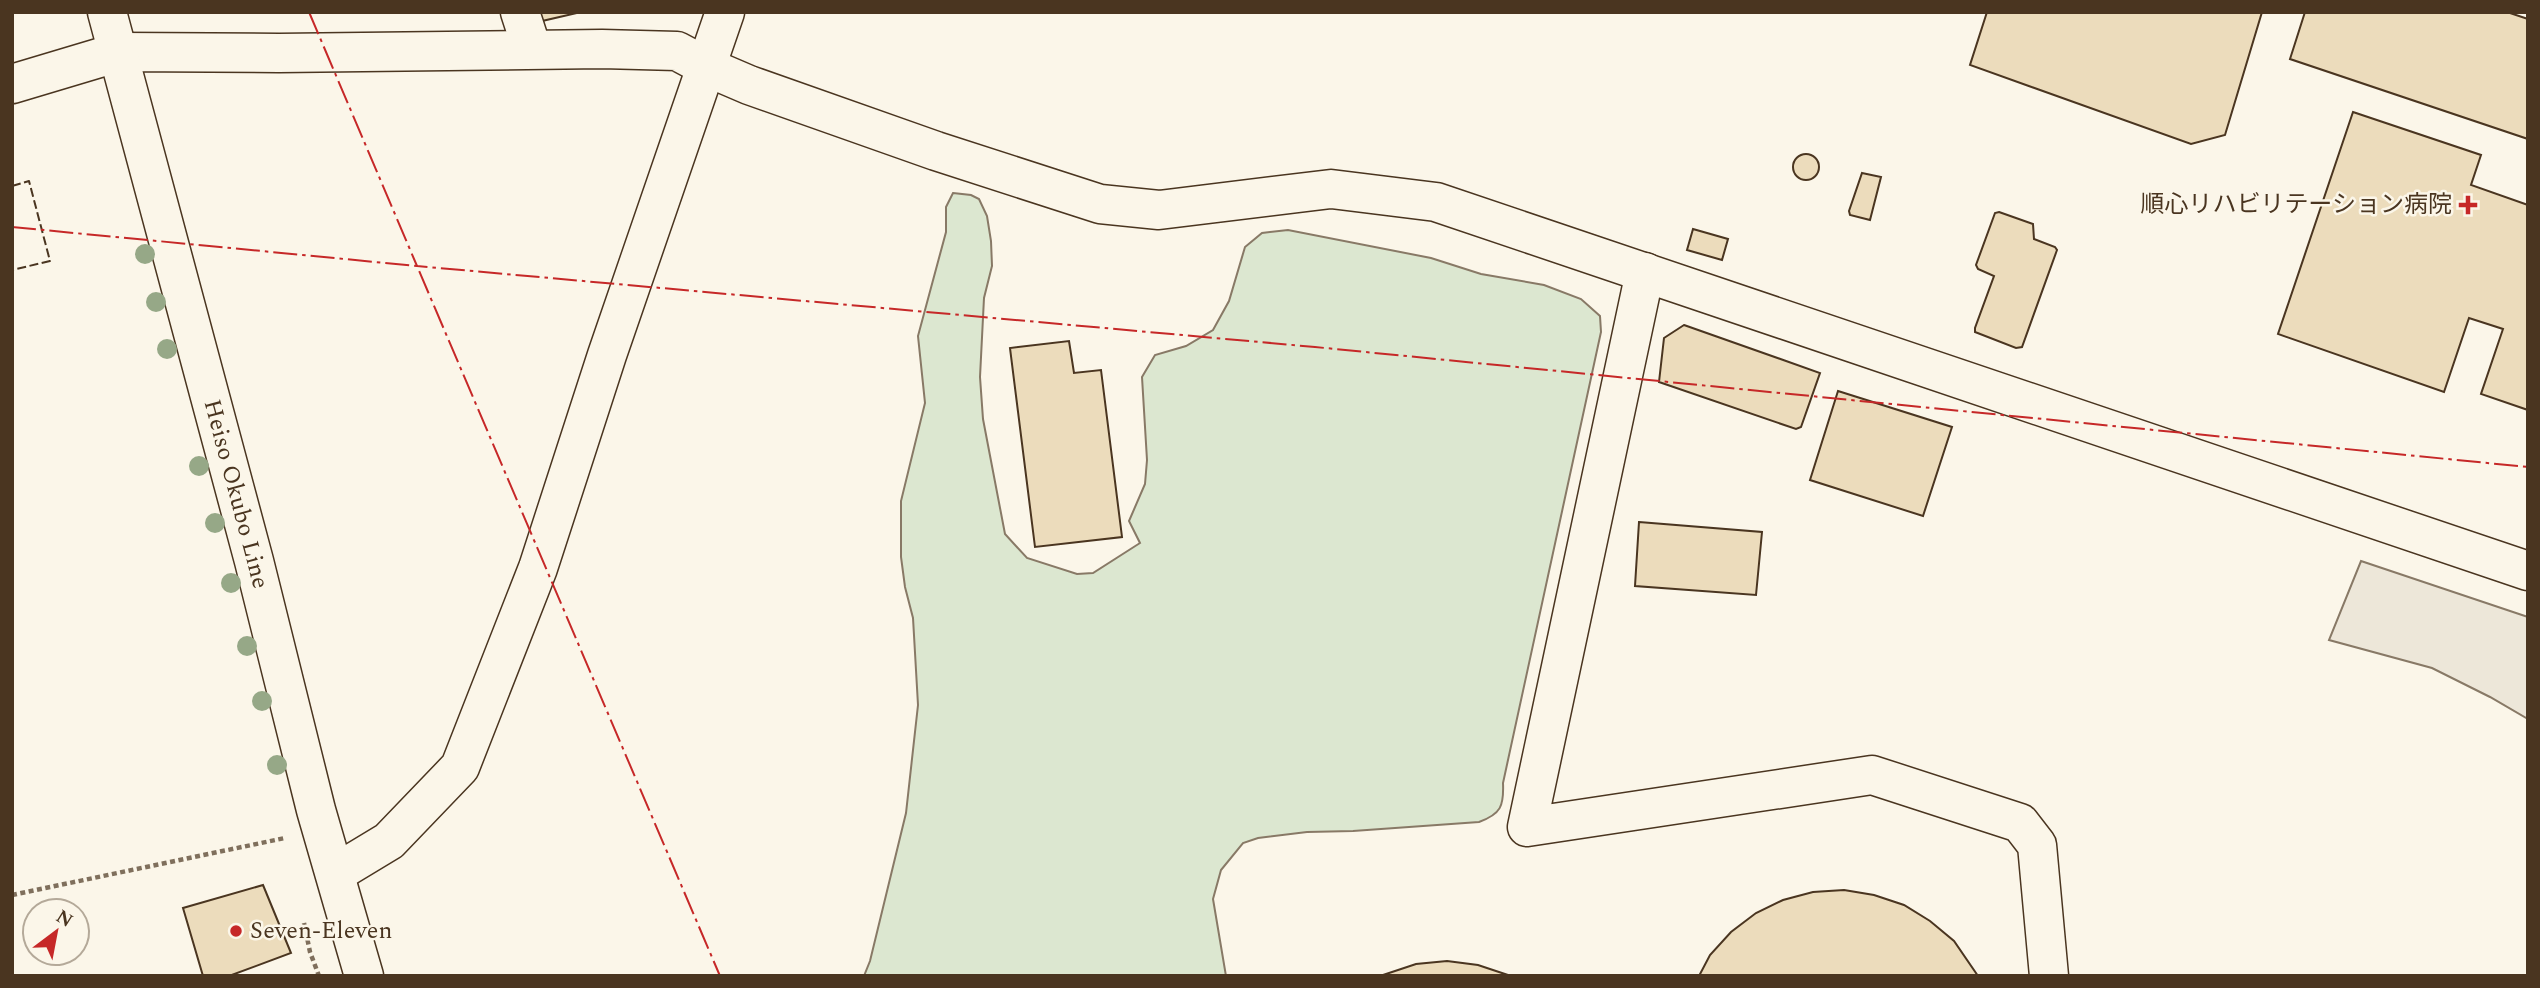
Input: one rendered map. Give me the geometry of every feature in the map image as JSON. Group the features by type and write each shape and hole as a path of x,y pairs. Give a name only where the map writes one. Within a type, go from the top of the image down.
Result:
{"street":[{"name":"Heiso Okubo Line","path":"107,12 254,561 316,810 364,976"},
{"path":"520,12 532,49"},
{"path":"336,873 389,841 460,767 538,568 607,355 725,12"},
{"path":"12,84 119,52 279,53 532,49 677,51 749,85 936,151 1101,204 1159,210 1331,189 1436,202 2528,571"},
{"path":"1645,272 1527,827 1872,775 2020,823 2037,845 2049,976"}],"path":[{"path":"12,895 287,838"}],"green space":[{"path":"953,193 979,199 987,216 991,241 992,266 984,298 980,377 983,419 1005,534 1027,558 1077,574 1093,573 1140,543 1129,521 1145,484 1147,460 1142,377 1155,355 1186,346 1213,330 1229,301 1245,247 1262,233 1288,230 1431,258 1481,274 1544,285 1581,299 1600,316 1601,332 1503,783 1500,808 1492,816 1479,822 1307,832 1258,838 1243,843 1221,870 1213,899 1226,976 864,976 906,813 918,705 913,618 901,557 901,501 925,403 918,336 946,232 946,207"}],"shaded area":[{"path":"2361,561 2528,617 2528,719 2432,668 2329,640"}],"building":[{"path":"539,12 577,12 577,13 542,21"},
{"path":"1987,12 2262,12 2225,135 2191,144 1970,65"},
{"path":"2305,12 2507,12 2528,19 2528,139 2290,59"},
{"path":"2353,112 2481,155 2471,185 2528,205 2528,410 2481,394 2503,329 2469,318 2444,392 2278,334"},
{"path":"1806,154 1815,158 1819,167 1815,176 1806,180 1797,176 1793,167 1797,158"},
{"path":"1862,173 1881,177 1870,220 1850,215 1849,211"},
{"path":"1995,213 2033,224 2034,239 2057,250 2022,347 2016,348 1975,332 1994,276 1978,269 1976,265"},
{"path":"1693,229 1728,239 1722,260 1687,250"},
{"path":"1684,325 1820,373 1801,427 1796,429 1659,382 1664,338"},
{"path":"1069,341 1074,373 1101,370 1122,537 1035,547 1010,348"},
{"path":"1838,391 1952,427 1923,516 1810,480"},
{"path":"1639,522 1762,532 1756,595 1635,586"},
{"name":"Seven-Eleven","path":"263,885 291,953 229,976 203,976 183,908"},
{"path":"1844,890 1874,895 1904,905 1930,921 1954,941 1978,976 1699,976 1710,955 1731,932 1756,913 1783,900 1813,892"},
{"path":"1447,961 1478,965 1511,976 1380,976 1416,964"}],"fence":[{"path":"12,186 29,181 50,261 12,270"}],"power":[{"path":"309,12 417,266 1315,347 2528,467"},
{"path":"12,227 417,266 720,976"}],"place":[{"name":"順心リハビリテーション病院","path":"2468,205"},
{"name":"Seven-Eleven","path":"236,931"}]}
